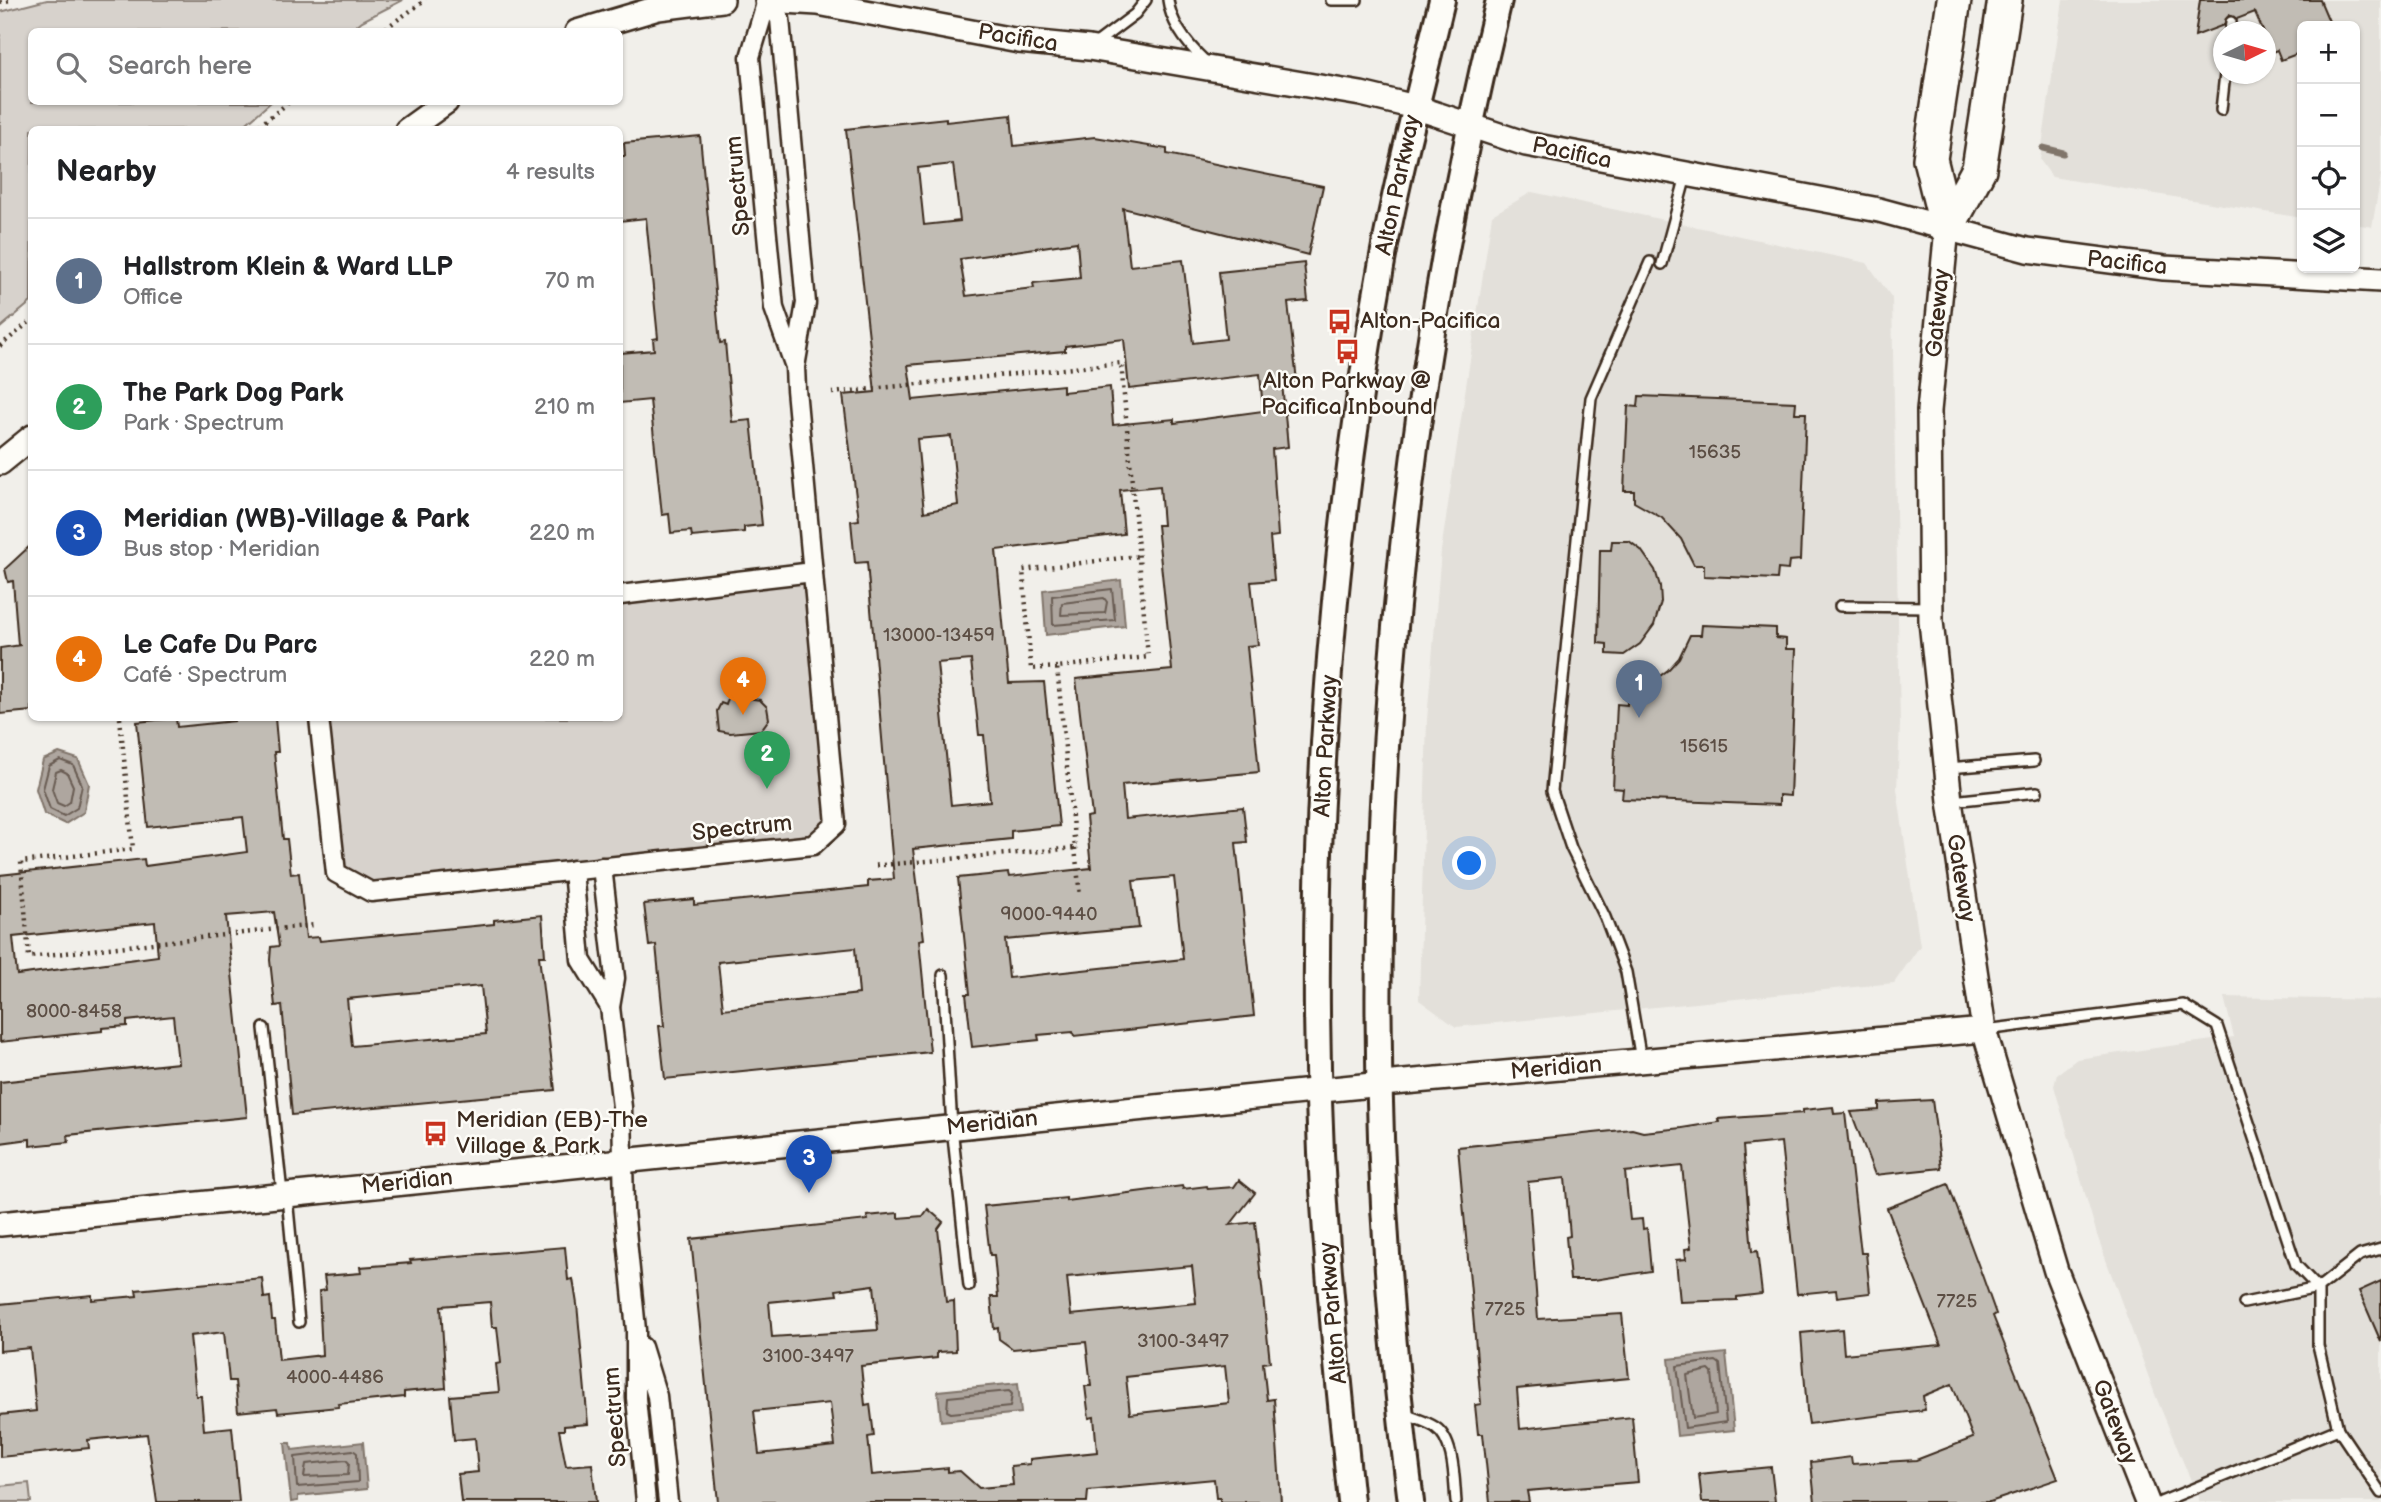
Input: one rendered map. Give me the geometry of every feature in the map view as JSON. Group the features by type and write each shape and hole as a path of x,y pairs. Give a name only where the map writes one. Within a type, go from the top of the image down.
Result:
{"highway":[{"path":"1947,228 1930,159 1954,0"},
{"path":"1947,228 1979,169 2005,0"}],"main road":[{"name":"Alton Parkway","path":"1351,1502 1327,1239 1320,1091 1321,803 1337,593 1373,312 1397,183 1442,0"},
{"path":"1411,1502 1388,1258 1382,1084 1380,893 1394,631 1428,349 1455,195 1500,0"}],"street":[{"path":"590,28 658,8 722,0"},
{"name":"Pacifica","path":"767,0 818,3 1019,41 1090,48 1361,93 1415,107 1526,144 1879,210 2026,250 2164,268 2381,280"},
{"name":"Spectrum","path":"319,721 337,873 372,892 813,845 836,824 795,367 774,308 750,57 767,0 780,19 806,303 795,367"},
{"path":"413,126 442,105"},
{"name":"Gateway","path":"1947,228 1929,411 1931,607 1950,802 1984,1030 2056,1271 2147,1502"},
{"path":"0,463 28,440"},
{"path":"623,594 813,572"},
{"name":"Spectrum","path":"601,867 615,978 610,1007 622,1107 624,1210 636,1330 636,1398 646,1502"},
{"name":"Spectrum","path":"573,870 581,960 610,1007"},
{"name":"Meridian","path":"0,1224 1382,1084 1984,1030"},
{"name":"Spectrum","path":"636,1330 657,1396 668,1502"}],"lane":[{"path":"1090,48 1135,14 1146,0"},
{"path":"1168,0 1170,12 1190,47 1212,67"},
{"path":"1331,0 1357,0"},
{"path":"2221,110 2224,84"},
{"path":"1662,264 1686,176"},
{"path":"1641,1061 1626,972 1605,917 1571,848 1552,791 1591,398 1650,262"},
{"path":"1840,606 1931,607"},
{"path":"1947,768 2034,761"},
{"path":"1950,802 2037,792"},
{"path":"943,975 953,1127 969,1286"},
{"path":"1984,1030 2183,1005 2217,1026 2296,1265 2318,1288 2318,1345 2338,1429 2381,1493"},
{"path":"264,1028 299,1322"},
{"path":"2244,1303 2318,1288 2360,1255 2381,1249"},
{"path":"1402,1413 1436,1427 1443,1436 1450,1453 1456,1502"},
{"path":"2161,1502 2338,1429"}],"path":[{"path":"0,2 11,0"},
{"path":"386,28 426,0"},
{"path":"259,126 285,105"},
{"path":"0,346 28,323"},
{"path":"832,393 1121,363 1148,657 1031,669 1023,570 1138,556"},
{"path":"1057,667 1080,896"},
{"path":"120,721 133,849 21,862 29,957 314,925"},
{"path":"871,866 1075,848"}],"shaded area":[{"path":"47,0 403,0 354,28 28,28 28,105 268,105 243,126 28,126 28,305 0,328 0,12"},
{"path":"2063,0 2381,0 2381,175 2372,227 2360,225 2360,21 2297,21 2297,217 2052,177 2040,160"},
{"path":"1532,192 1867,263 1892,298 1900,725 1897,789 1920,946 1894,983 1456,1027 1419,1000 1427,720 1441,551 1492,215"},
{"path":"813,572 836,824 813,845 371,892 336,873 319,721 623,721 623,595"},
{"path":"2224,997 2381,1000 2381,1502 2200,1502 2156,1397 2097,1235 2054,1086 2057,1074 2077,1059 2234,1037"},
{"path":"29,1483 31,1502 0,1502 0,1486"}],"water":[{"path":"1121,580 1125,626 1046,635 1043,590"},
{"path":"59,753 78,759 89,784 84,812 65,824 44,814 36,789 43,760"},
{"path":"1726,1353 1734,1430 1677,1436 1669,1359"},
{"path":"1018,1383 1021,1413 941,1421 938,1391"},
{"path":"363,1442 367,1489 298,1496 298,1501 291,1502 285,1443 291,1443 292,1450"}],"building":[{"path":"2200,0 2320,0 2329,21 2297,21 2297,54 2281,60 2276,50 2276,21 2259,21 2255,12 2237,19 2229,15 2226,21 2213,21 2213,29 2195,36"},
{"path":"1011,115 1014,146 1095,137 1167,149 1167,154 1323,186 1308,255 1123,208 1130,266 1183,260 1193,343 1226,339 1219,272 1304,263 1308,301 1288,303 1297,381 1282,383 1288,447 1272,449 1278,536 1270,537 1274,580 1251,582 1258,645 1247,646 1259,772 1122,785 1125,819 1243,807 1247,842 1236,843 1254,1016 1074,1036 1073,1032 1038,1035 1039,1040 972,1047 966,994 970,994 958,878 1008,873 1009,877 1091,868 1086,817 1092,816 1076,679 1172,670 1157,525 1163,525 1160,486 1120,490 1124,534 996,550 1009,683 1044,682 1059,826 1011,831 1011,839 913,849 924,939 919,940 930,1052 665,1079 659,1026 664,1026 656,945 649,946 644,904 694,899 694,905 868,887 868,881 894,879 867,562 855,563 851,521 859,520 843,395 875,392 846,129 946,118 946,122","holes":["953,164 960,221 924,225 918,168","1077,242 1080,278 1033,283 1034,288 966,296 960,259","1124,339 1129,389 1260,374 1263,411 1174,423 1174,419 1113,425 1110,387 1063,392 1063,385 913,400 908,365 1065,351 1065,346","951,436 958,505 924,512 917,439","971,660 979,735 984,735 990,801 951,805 937,663","1174,877 1183,959 1009,978 1005,940 1139,928 1133,881","855,948 859,994 723,1009 718,962"]},
{"path":"700,136 720,343 725,342 732,422 751,420 762,525 744,527 744,532 692,537 691,531 671,533 669,514 662,515 650,400 623,403 623,353 654,350 653,339 658,338 646,218 623,221 624,143"},
{"path":"1639,396 1796,402 1795,413 1806,413 1800,560 1789,561 1788,570 1778,569 1777,579 1704,576 1704,565 1694,565 1681,539 1662,518 1634,502 1634,491 1624,491 1628,406 1638,407"},
{"path":"1612,541 1629,541 1641,550 1655,570 1660,586 1661,602 1654,625 1640,644 1624,655 1607,654 1607,644 1598,643 1600,550 1611,550"},
{"path":"28,548 28,711 0,714 0,648 21,645 18,645 13,581 8,582 5,569"},
{"path":"1702,625 1776,628 1776,638 1786,639 1786,649 1796,649 1790,796 1779,795 1779,805 1622,799 1623,789 1613,788 1617,704 1627,705 1627,694 1649,684 1668,670 1679,658 1690,635 1701,635"},
{"path":"729,695 760,700 767,707 769,719 761,730 730,733 719,731 717,711 721,703 726,705"},
{"path":"176,721 177,727 234,721 275,721 278,752 274,752 283,839 287,839 291,874 299,873 306,938 319,937 320,941 494,924 494,920 542,915 545,956 539,956 555,1090 292,1115 282,1005 275,1006 270,960 271,947 279,946 274,912 226,916 247,1117 68,1135 69,1142 30,1146 30,1139 0,1143 0,1082 178,1063 173,1016 127,1021 127,1026 102,1028 102,1031 0,1042 0,875 144,859 145,866 247,852 243,817 148,827 137,722","holes":["155,922 158,956 17,975 13,937","481,986 486,1034 352,1046 347,999"]},
{"path":"1932,1100 1941,1168 1875,1175 1851,1112 1879,1110 1879,1103"},
{"path":"1833,1107 1834,1114 1845,1113 1861,1253 1866,1253 1870,1293 1837,1297 1836,1290 1797,1294 1781,1142 1743,1146 1752,1252 1757,1251 1762,1294 1737,1297 1737,1300 1680,1302 1676,1260 1686,1259 1685,1249 1691,1248 1682,1166 1625,1172 1630,1220 1642,1219 1643,1229 1647,1228 1651,1271 1594,1280 1570,1280 1566,1237 1570,1236 1565,1178 1528,1182 1538,1319 1622,1314 1629,1378 1517,1389 1520,1429 1632,1417 1638,1482 1527,1491 1529,1502 1490,1502 1483,1434 1478,1434 1475,1405 1481,1404 1458,1147 1632,1129 1643,1132 1682,1128 1719,1122 1718,1119 1803,1113 1803,1110"},
{"path":"1239,1180 1255,1193 1230,1225 1255,1222 1270,1362 1263,1363 1267,1400 1274,1399 1281,1502 1220,1502 1220,1498 1216,1498 1214,1479 1088,1491 1087,1502 718,1502 691,1239 868,1220 867,1216 898,1213 898,1218 923,1216 928,1209 943,1222 938,1229 946,1302 954,1301 956,1351 937,1352 937,1358 861,1366 865,1405 870,1404 874,1436 868,1437 872,1475 948,1468 948,1472 960,1471 979,1488 1013,1485 1011,1466 1030,1464 1030,1459 1097,1452 1094,1417 1089,1418 1085,1386 1091,1386 1086,1342 1013,1349 999,1339 998,1328 994,1329 991,1297 998,1297 994,1255 990,1255 984,1206 1066,1198 1066,1201 1182,1186 1183,1189 1234,1187","holes":["1192,1266 1196,1303 1071,1315 1067,1277","874,1285 878,1330 772,1337 769,1302 837,1295 836,1290","1225,1366 1229,1403 1130,1414 1126,1377","830,1403 835,1446 759,1454 754,1411"]},
{"path":"1948,1184 1996,1314 1993,1316 2058,1479 1990,1502 1815,1502 1811,1462 1851,1457 1852,1464 1916,1460 1973,1438 1952,1384 1923,1396 1925,1410 1809,1424 1807,1411 1801,1333 1842,1329 1844,1354 1941,1345 1887,1208"},
{"path":"565,1247 568,1280 573,1279 577,1304 588,1424 564,1426 564,1430 559,1430 566,1466 592,1464 596,1502 461,1502 458,1474 478,1472 475,1438 454,1440 450,1396 499,1392 496,1364 501,1363 497,1327 492,1327 490,1302 441,1306 446,1388 404,1392 404,1397 338,1404 339,1407 278,1413 277,1408 238,1412 235,1381 229,1381 224,1332 190,1336 196,1396 201,1396 204,1430 232,1427 239,1502 157,1502 147,1434 88,1440 89,1448 0,1457 0,1415 36,1411 30,1348 0,1351 0,1304 92,1295 92,1300 137,1296 136,1290 262,1278 264,1298 270,1297 272,1320 275,1320 279,1360 322,1355 319,1291 326,1290 324,1276 361,1273 360,1267 411,1263 410,1260"},
{"path":"2381,1281 2381,1342 2359,1291"},
{"path":"1771,1467 1775,1502 1702,1502 1699,1474"}],"waterway":[{"path":"2043,148 2063,153"}],"place":[{"name":"Alton-Pacifica","path":"1340,321"},
{"name":"Alton Parkway @ Pacifica Inbound","path":"1347,351"},
{"name":"Le Cafe Du Parc","path":"743,715"},
{"name":"Hallstrom Klein & Ward LLP","path":"1639,718"},
{"name":"The Park Dog Park","path":"767,789"},
{"name":"Meridian (EB)-The Village & Park","path":"436,1133"},
{"name":"Meridian (WB)-Village & Park","path":"809,1193"}]}
